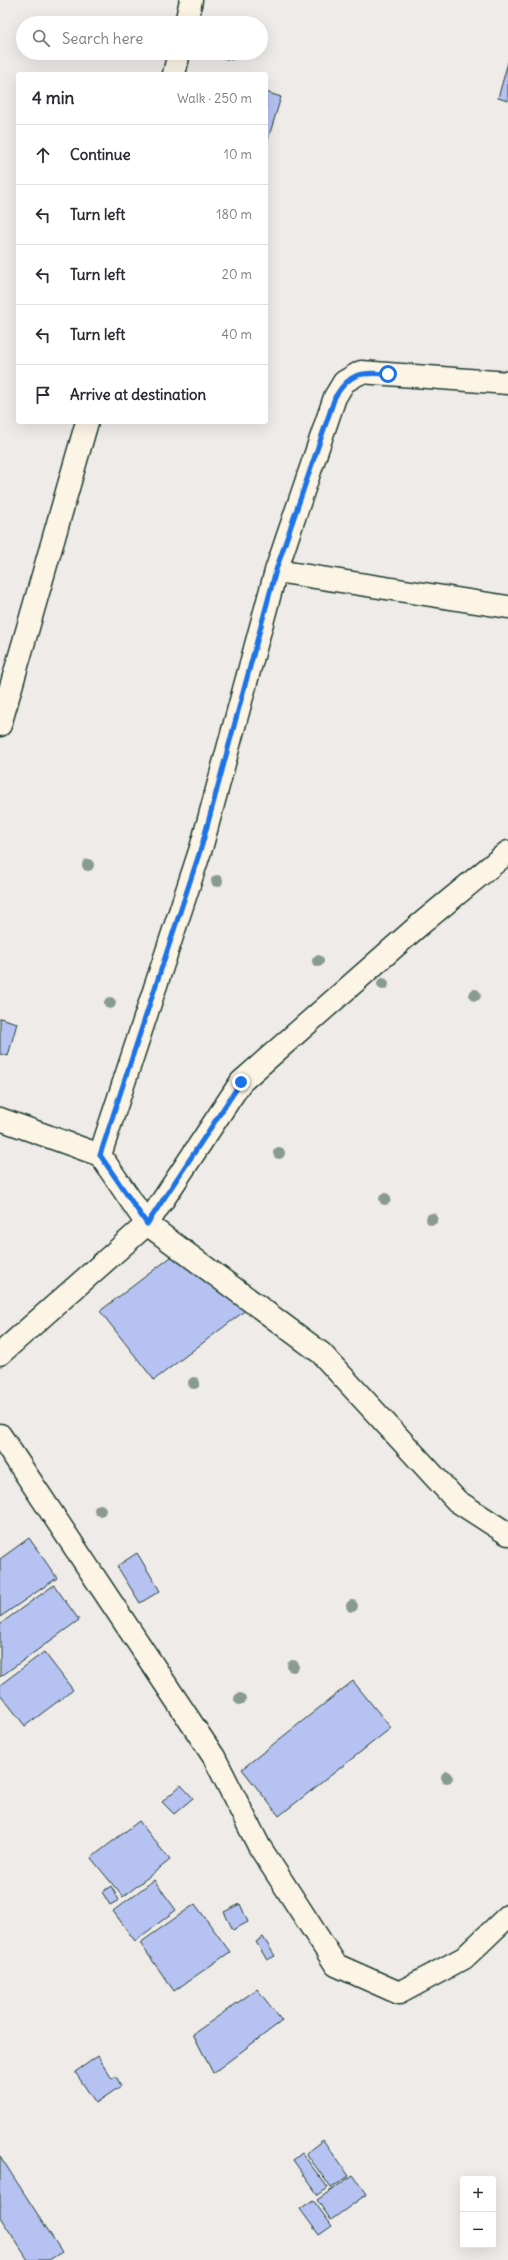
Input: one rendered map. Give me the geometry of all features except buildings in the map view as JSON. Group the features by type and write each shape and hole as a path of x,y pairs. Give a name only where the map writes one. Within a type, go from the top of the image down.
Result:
{"street":[{"path":"188,16 191,0"},
{"path":"174,72 177,60"},
{"path":"100,1155 202,845 276,570 335,397 344,382 361,372 508,383"},
{"path":"0,725 86,424"},
{"path":"276,570 508,607"},
{"path":"0,1354 147,1224 241,1082 417,927 508,852"},
{"path":"0,1119 100,1155 147,1224 321,1353 457,1501 508,1534"},
{"path":"0,1435 214,1757 259,1846 336,1965 399,1993 464,1958 508,1916"}],"route":[{"path":"241,1082 147,1224 100,1155 202,845 276,570 335,397 344,382 361,372 388,374"}]}
